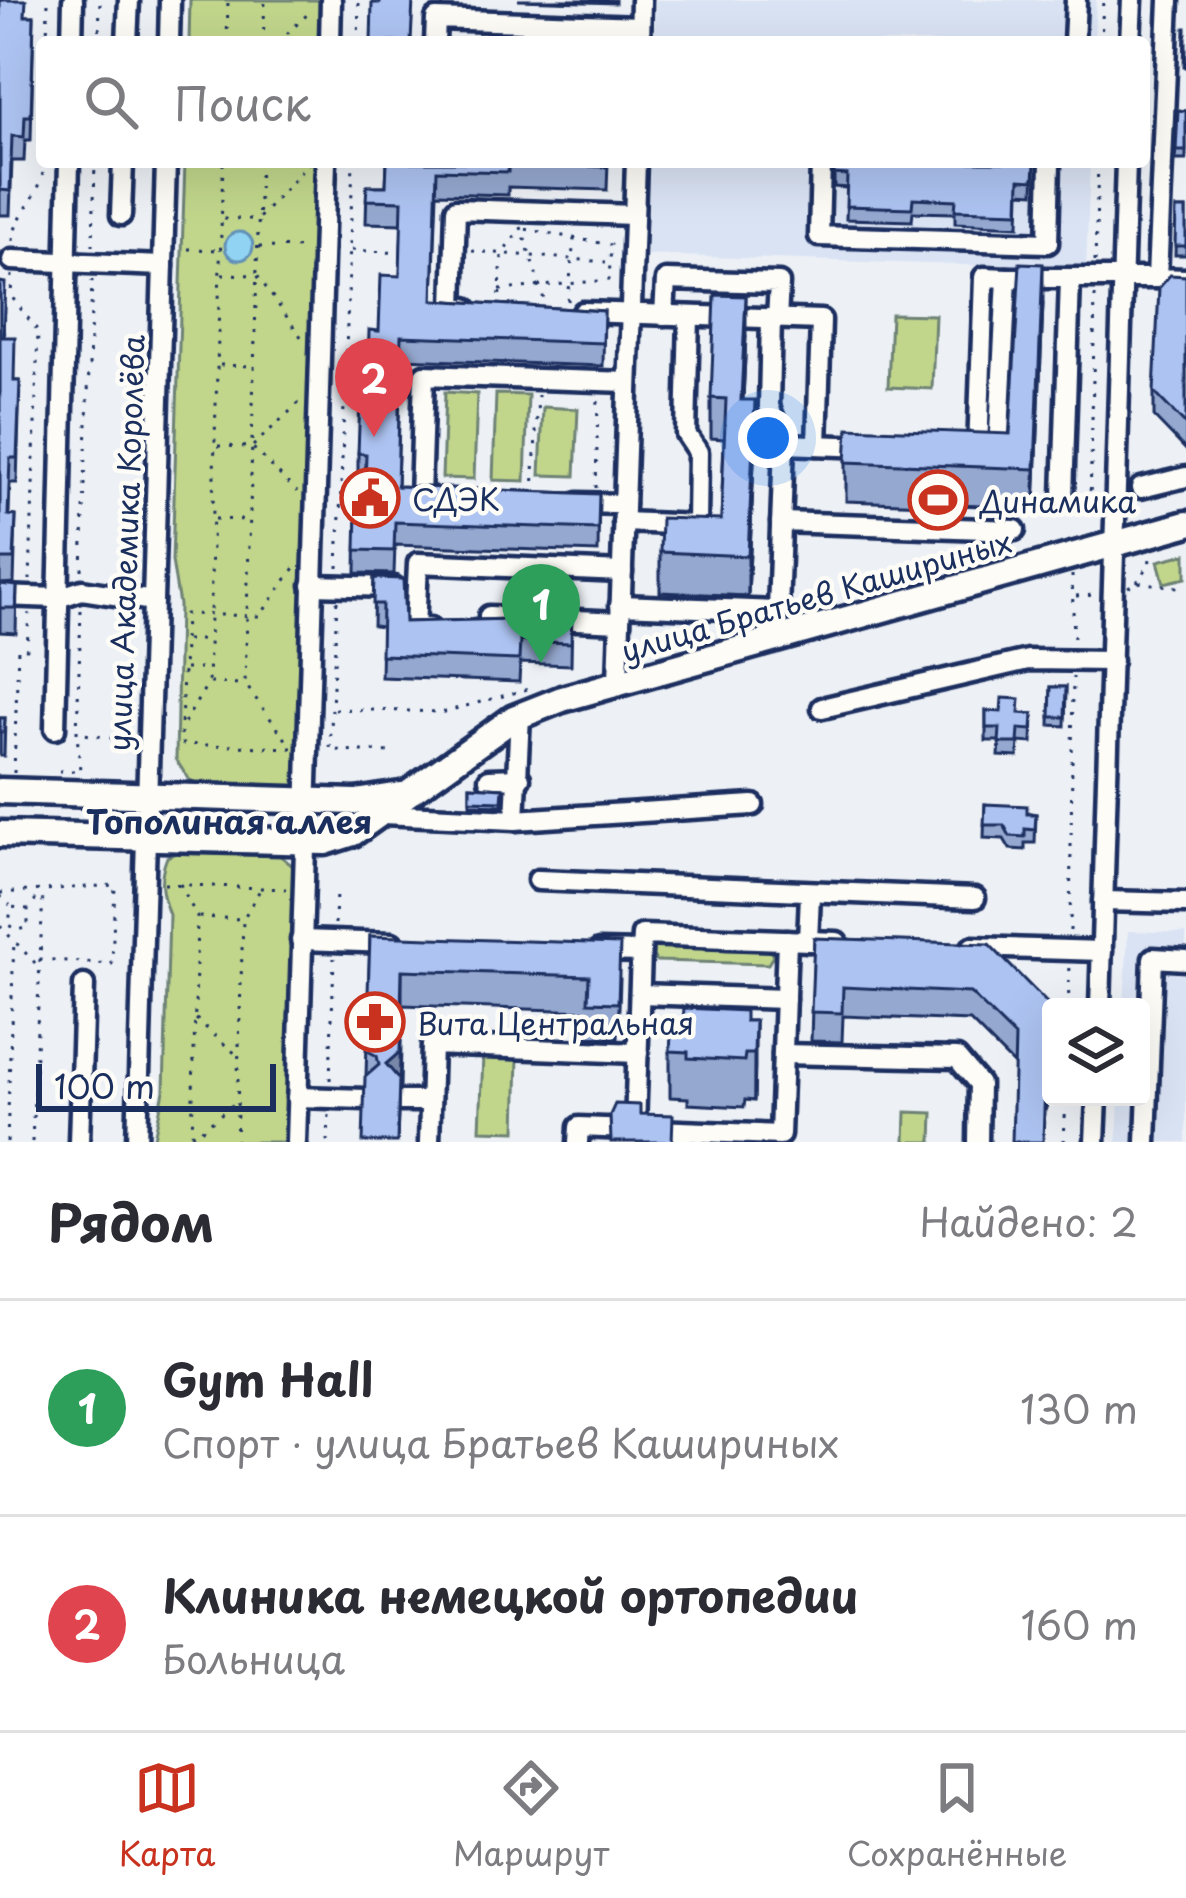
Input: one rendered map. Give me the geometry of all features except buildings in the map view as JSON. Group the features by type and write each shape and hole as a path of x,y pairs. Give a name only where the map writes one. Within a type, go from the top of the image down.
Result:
{"main road":[{"name":"улица Братьев Кашириных","path":"0,834 303,843 353,833 520,716 618,682 1186,524"},
{"name":"улица Братьев Кашириных","path":"6,782 148,796 305,801 370,801 415,791"}],"street":[{"path":"72,36 74,0"},
{"path":"128,36 129,0"},
{"path":"169,36 170,0"},
{"path":"435,36 436,19 640,34 641,0"},
{"path":"1074,36 1076,0"},
{"path":"1130,36 1132,0"},
{"path":"1157,278 1176,96 1168,0"},
{"path":"325,2 329,36"},
{"path":"55,729 69,168"},
{"path":"122,215 123,168"},
{"name":"улица Академика Королёва","path":"137,1142 166,168"},
{"path":"296,1142 326,168"},
{"path":"618,682 636,168"},
{"path":"821,168 819,236 1048,243 1050,168"},
{"path":"1100,998 1126,168"},
{"path":"499,300 453,308 456,209 521,220 576,213 634,215"},
{"path":"12,260 163,266"},
{"path":"955,450 1001,452 1007,278 1186,279"},
{"path":"1063,497 1070,279"},
{"path":"622,572 418,563 415,628 489,631 489,616 778,611 784,444 770,406 778,283 666,280 664,315"},
{"path":"557,311 821,320 817,446"},
{"path":"533,501 595,503 624,513 697,525 698,452 686,434 689,316"},
{"path":"442,498 420,497 424,375 628,382"},
{"path":"784,444 886,448"},
{"path":"1142,488 1186,477"},
{"path":"781,522 1016,530"},
{"path":"312,585 417,588"},
{"path":"0,596 58,598 82,590 153,601"},
{"path":"822,708 1028,660 1112,661"},
{"path":"515,820 520,716"},
{"path":"490,779 520,778"},
{"path":"382,814 515,820 752,805"},
{"path":"538,880 976,898"},
{"path":"808,940 810,894"},
{"path":"1103,902 1186,903"},
{"path":"635,1130 642,934 856,942"},
{"path":"301,940 405,944"},
{"path":"578,1142 579,1127 779,1138 787,940"},
{"path":"951,946 1102,951"},
{"path":"571,950 641,952"},
{"path":"1146,1142 1153,958 1186,960"},
{"path":"79,1142 84,985"},
{"path":"640,994 784,1000"},
{"path":"428,1142 432,1046 638,1053"},
{"path":"783,1054 957,1058 979,1084 978,1142"},
{"path":"297,1097 366,1100"},
{"path":"399,1100 430,1102"},
{"path":"1095,1142 1096,1106"}],"path":[{"path":"46,36 48,0"},
{"path":"99,36 100,0"},
{"path":"227,36 228,0"},
{"path":"263,36 265,0"},
{"path":"358,36 359,0"},
{"path":"1101,36 1102,0"},
{"path":"285,36 325,2"},
{"path":"6,782 14,737 18,648 27,649 38,331 11,296 12,260 14,229 43,188 44,168"},
{"path":"58,771 80,771 77,733 95,168"},
{"path":"181,728 208,683 224,168"},
{"path":"260,168 256,275 252,447 250,520 247,615 245,684 294,748 181,745 185,614 211,614 247,615 260,616 301,559"},
{"path":"222,219 258,219 304,168"},
{"path":"353,168 330,749 394,752"},
{"path":"1098,168 1090,502 1117,505"},
{"path":"557,311 570,284 576,213"},
{"path":"521,220 611,245 608,280 540,286 499,300 502,254 521,220"},
{"path":"521,220 540,286 557,311"},
{"path":"257,247 311,249"},
{"path":"188,249 221,250"},
{"path":"350,250 413,254"},
{"path":"455,250 610,262"},
{"path":"220,274 256,275"},
{"path":"256,275 308,346"},
{"path":"218,365 254,366"},
{"path":"533,501 538,379"},
{"path":"595,503 599,381"},
{"path":"252,447 306,395"},
{"path":"215,446 252,447 303,498"},
{"path":"213,519 250,520"},
{"path":"1067,556 1074,582 1068,998"},
{"path":"184,640 210,640"},
{"path":"183,669 209,669"},
{"path":"208,683 245,684"},
{"path":"333,709 444,712 531,688"},
{"path":"77,733 126,740"},
{"path":"0,736 14,737"},
{"path":"162,884 290,889"},
{"path":"180,884 197,917 192,1140"},
{"path":"0,894 116,885 112,964 39,959"},
{"path":"236,1142 243,919 261,888"},
{"path":"328,1142 336,890"},
{"path":"40,939 28,926 28,909 43,892"},
{"path":"32,1142 43,892"},
{"path":"0,894 12,907 28,909"},
{"path":"4,927 12,907"},
{"path":"197,917 243,919"},
{"path":"4,927 28,926"},
{"path":"4,927 39,967"},
{"path":"7,1142 14,940"},
{"path":"194,1018 239,1057"},
{"path":"192,1140 237,1101"},
{"path":"1064,1142 1066,1106"}],"shaded area":[{"path":"656,0 1096,0 1094,36 654,36"},
{"path":"650,168 1090,168 1086,269 647,255"},
{"path":"1128,931 1186,933 1186,1142 1117,1142 1119,1106 1150,1106 1150,998 1124,998"}],"green space":[{"path":"190,0 324,0 322,36 189,36"},
{"path":"185,168 319,168 300,774 293,789 193,785 176,760 179,605 172,561"},
{"path":"891,314 935,315 932,389 888,387"},
{"path":"445,392 477,394 474,479 442,478"},
{"path":"496,394 528,395 525,481 493,480"},
{"path":"543,407 578,409 575,476 540,475"},
{"path":"1186,554 1186,578 1164,583 1158,561"},
{"path":"185,849 277,853 294,867 285,1142 153,1142 164,1091 169,915 162,879 167,857"},
{"path":"657,945 768,948 773,956 768,964 656,961 650,951"},
{"path":"483,1055 518,1056 516,1131 480,1130"},
{"path":"906,1112 933,1113 932,1142 905,1142"}],"water":[{"path":"239,232 249,236 253,246 249,256 239,260 229,256 225,246 229,236"}],"place":[{"name":"Клиника немецкой ортопедии","path":"374,437"},
{"name":"СДЭК","path":"370,498"},
{"name":"Динамика","path":"938,500"},
{"name":"Gym Hall","path":"541,663"},
{"name":"Вита Центральная","path":"375,1022"}],"district":[{"name":"Тополиная аллея","path":"229,820"}]}
